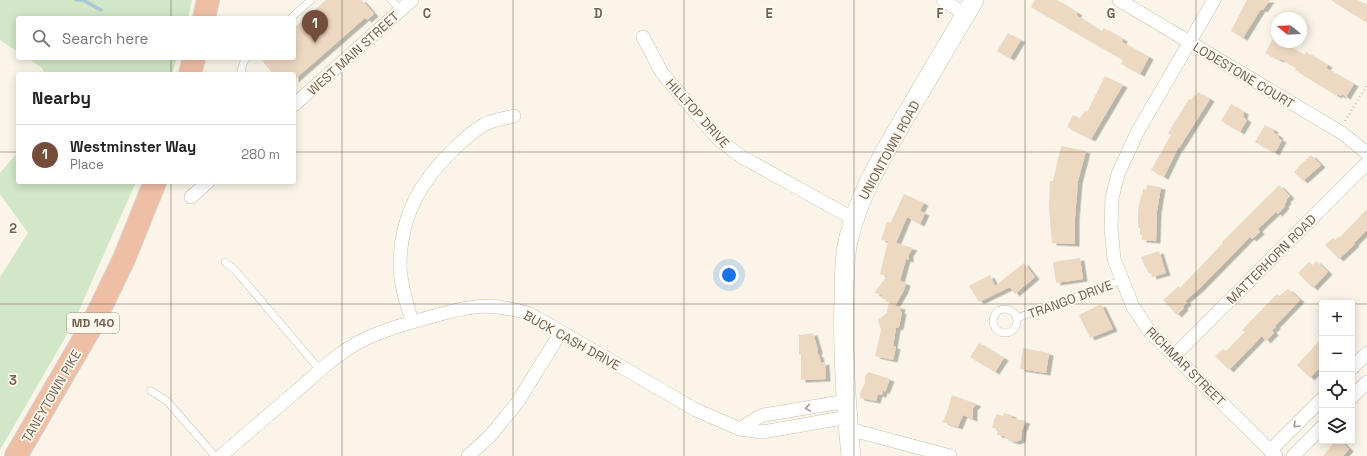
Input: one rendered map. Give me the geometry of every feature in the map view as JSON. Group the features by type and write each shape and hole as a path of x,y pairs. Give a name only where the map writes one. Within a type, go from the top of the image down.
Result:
{"highway":[{"path":"204,16 208,0"},
{"path":"190,72 194,60"},
{"name":"TANEYTOWN PIKE","path":"16,456 92,325 124,259 154,184"}],"main road":[{"name":"UNIONTOWN ROAD","path":"852,456 844,355 844,293 848,243 854,219 860,200 878,164 970,7"}],"street":[{"name":"WEST MAIN STREET","path":"296,103 412,0"},
{"path":"943,0 970,7"},
{"name":"LODESTONE COURT","path":"1119,0 1342,133 1367,153"},
{"name":"RICHMAR STREET","path":"1214,0 1138,131 1118,174 1112,198 1111,227 1114,259 1133,307 1150,332 1273,453"},
{"name":"HILLTOP DRIVE","path":"643,37 662,72 718,139 742,157 854,219"},
{"path":"412,322 402,283 400,252 406,223 417,195 426,179 437,166 466,138 491,122 514,116"},
{"name":"MATTERHORN ROAD","path":"1175,356 1367,163"},
{"path":"191,197 206,184"},
{"name":"BUCK CASH DRIVE","path":"221,456 320,370 358,343 376,334 412,322 449,311 485,305 502,307 530,314 696,410 740,429 757,418 764,416 848,416"},
{"path":"468,456 490,436 517,403 561,332"},
{"path":"1355,365 1367,353"},
{"path":"1355,394 1367,382"},
{"path":"1273,453 1319,402"},
{"path":"848,416 950,456"},
{"path":"1293,456 1319,430"}],"lane":[{"path":"293,16 311,0"},
{"path":"391,0 400,10"},
{"path":"242,72 245,60"},
{"path":"225,262 235,270 320,370"},
{"name":"TRANGO DRIVE","path":"1018,318 1123,280"},
{"path":"151,391 167,401 215,456"}],"path":[{"path":"1345,121 1367,85"}],"green space":[{"path":"0,0 192,0 188,16 16,16 16,51 0,40"},
{"path":"31,60 176,60 173,72 44,72 42,68"},
{"path":"16,154 16,184 135,184 72,326 0,450 0,277 28,233 0,194 0,173"}],"building":[{"path":"326,0 362,0 374,14 367,20 365,18 296,78 296,72 271,72 262,60 296,60 296,26"},
{"path":"1035,0 1057,0 1078,13 1076,15 1102,32 1104,28 1123,39 1122,42 1149,57 1140,74 1121,64 1123,60 1031,7"},
{"path":"1247,0 1270,0 1263,10 1261,9 1243,38 1231,31"},
{"path":"1331,0 1358,0 1367,6 1367,23"},
{"path":"1008,33 1021,40 1010,58 997,51"},
{"path":"1271,42 1271,48 1292,48 1304,55 1306,52 1328,65 1326,68 1354,84 1346,97 1342,94 1341,96 1338,94 1337,96 1295,70 1296,68 1281,59 1280,60 1265,53"},
{"path":"1105,76 1123,85 1091,139 1067,127 1073,115 1080,118 1085,111 1087,112"},
{"path":"1198,92 1210,99 1178,148 1164,177 1151,170 1171,135 1168,133 1189,99 1191,100"},
{"path":"1231,104 1244,112 1243,117 1247,120 1240,132 1221,121"},
{"path":"1265,125 1274,130 1273,132 1282,140 1275,153 1255,142"},
{"path":"1061,146 1086,151 1078,181 1075,217 1075,244 1052,243 1049,208 1050,181 1053,181"},
{"path":"1311,155 1321,165 1303,181 1294,172"},
{"path":"1147,185 1161,187 1157,211 1156,241 1142,240 1140,228 1138,228 1138,211 1141,195 1142,196 1143,189 1146,190"},
{"path":"1279,185 1290,196 1286,200 1285,206 1278,214 1276,212 1258,229 1260,232 1252,239 1250,237 1199,289 1185,301 1187,303 1177,315 1163,300 1179,286 1180,288 1223,243 1222,242"},
{"path":"904,194 924,203 920,211 925,213 920,224 907,217 896,243 913,248 909,254 909,260 906,259 900,281 906,283 904,290 895,306 901,307 900,311 902,312 899,327 896,328 893,346 896,347 893,360 875,356 881,330 878,320 887,313 889,301 881,298 882,295 874,293 887,276 880,274 888,241 881,240 887,222 891,222"},
{"path":"1367,209 1367,230 1339,259 1325,245 1333,238 1335,240 1339,236 1340,237"},
{"path":"1159,251 1166,273 1152,277 1151,273 1149,274 1145,267 1141,257"},
{"path":"1080,258 1083,279 1056,283 1053,262"},
{"path":"1316,261 1328,272 1313,288 1298,273 1309,262 1313,265"},
{"path":"1024,263 1035,277 1015,294 1010,287 979,302 969,286 990,275 995,286"},
{"path":"1288,289 1300,300 1275,326 1276,327 1272,330 1274,333 1266,341 1262,336 1229,370 1215,356 1223,349 1226,351 1245,332 1242,330 1277,294 1279,296"},
{"path":"1101,304 1113,329 1090,338 1079,315"},
{"path":"813,333 818,350 817,354 819,355 821,363 825,362 826,379 801,380 799,335"},
{"path":"1319,341 1319,368 1310,378 1297,365"},
{"path":"979,343 1004,358 995,372 970,357"},
{"path":"1023,348 1049,353 1046,373 1020,369"},
{"path":"868,372 890,379 885,392 883,390 882,395 878,394 876,401 860,398 860,393"},
{"path":"952,395 977,404 973,408 973,419 963,415 958,427 943,422"},
{"path":"1004,413 1012,415 1011,418 1026,421 1022,430 1021,440 1015,442 1008,440 1004,438 1004,436 997,435 998,429 992,428 997,414 1003,416"},
{"path":"1333,444 1344,444 1349,449 1343,456 1323,456"}],"waterway":[{"path":"76,0 83,0 101,10"}],"place":[{"name":"Westminster Way","path":"315,43"}]}
